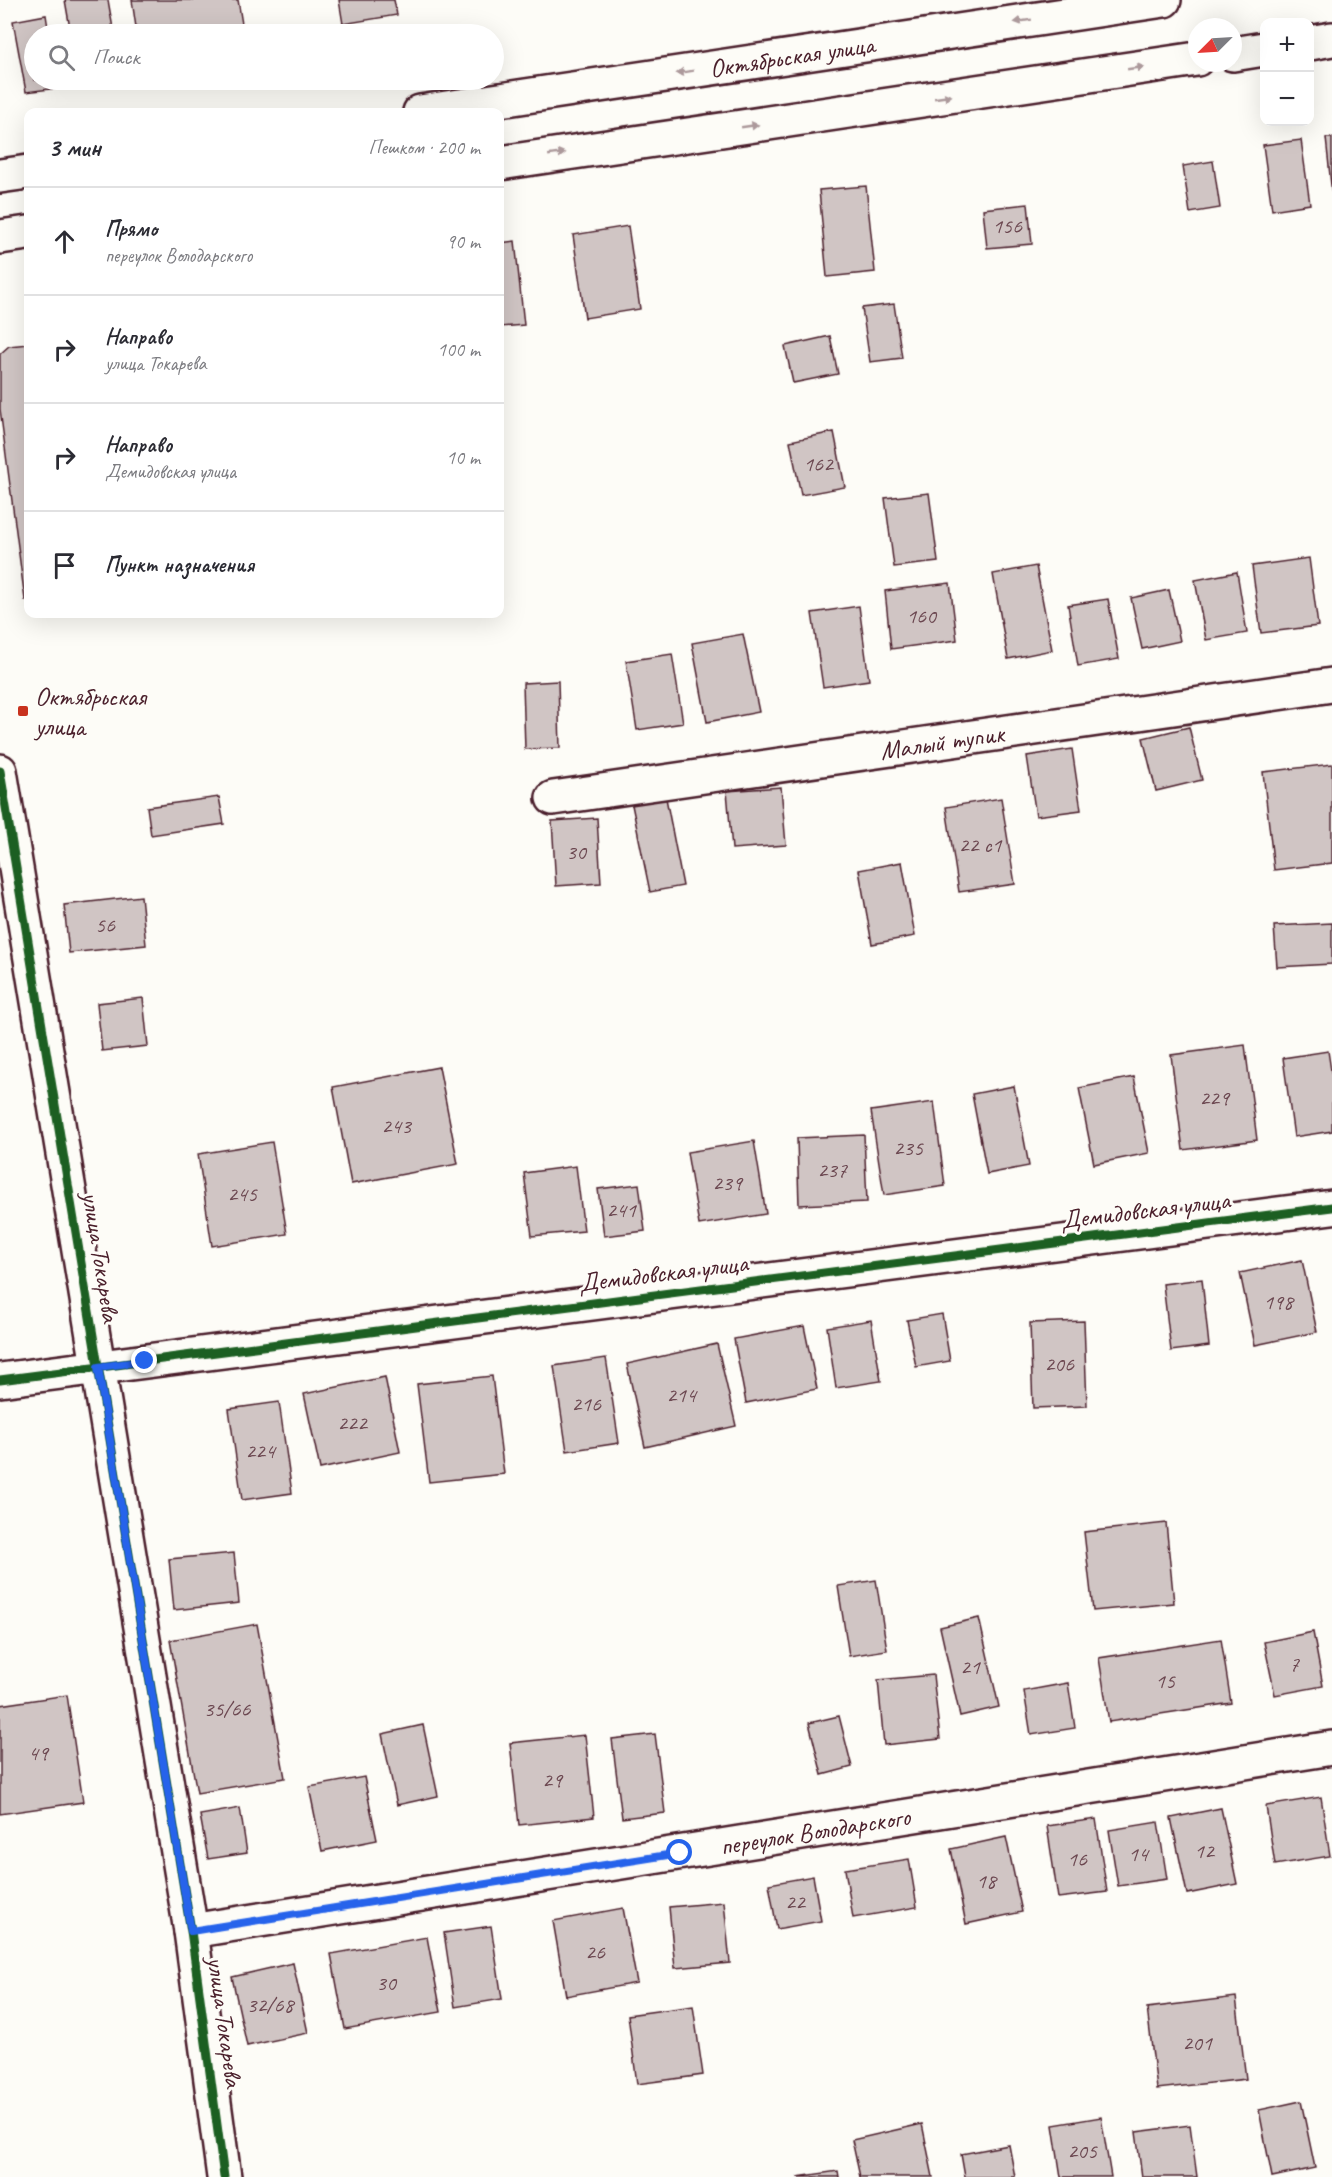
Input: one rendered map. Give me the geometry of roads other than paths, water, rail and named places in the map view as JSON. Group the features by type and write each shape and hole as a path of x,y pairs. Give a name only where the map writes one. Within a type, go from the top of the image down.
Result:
{"street":[{"name":"Октябрьская улица","path":"447,108 1164,0"},
{"path":"1314,42 1332,39"},
{"path":"1242,53 1260,50"},
{"path":"504,162 1188,60"},
{"path":"0,176 24,173"},
{"path":"0,237 24,234"},
{"name":"Малый тупик","path":"553,798 1332,685"},
{"name":"улица Токарева","path":"0,771 191,1931 225,2177"},
{"name":"Демидовская улица","path":"0,1380 1332,1207"},
{"name":"переулок Володарского","path":"191,1931 1332,1748"}],"place":[{"name":"Октябрьская улица","path":"23,711"}]}
